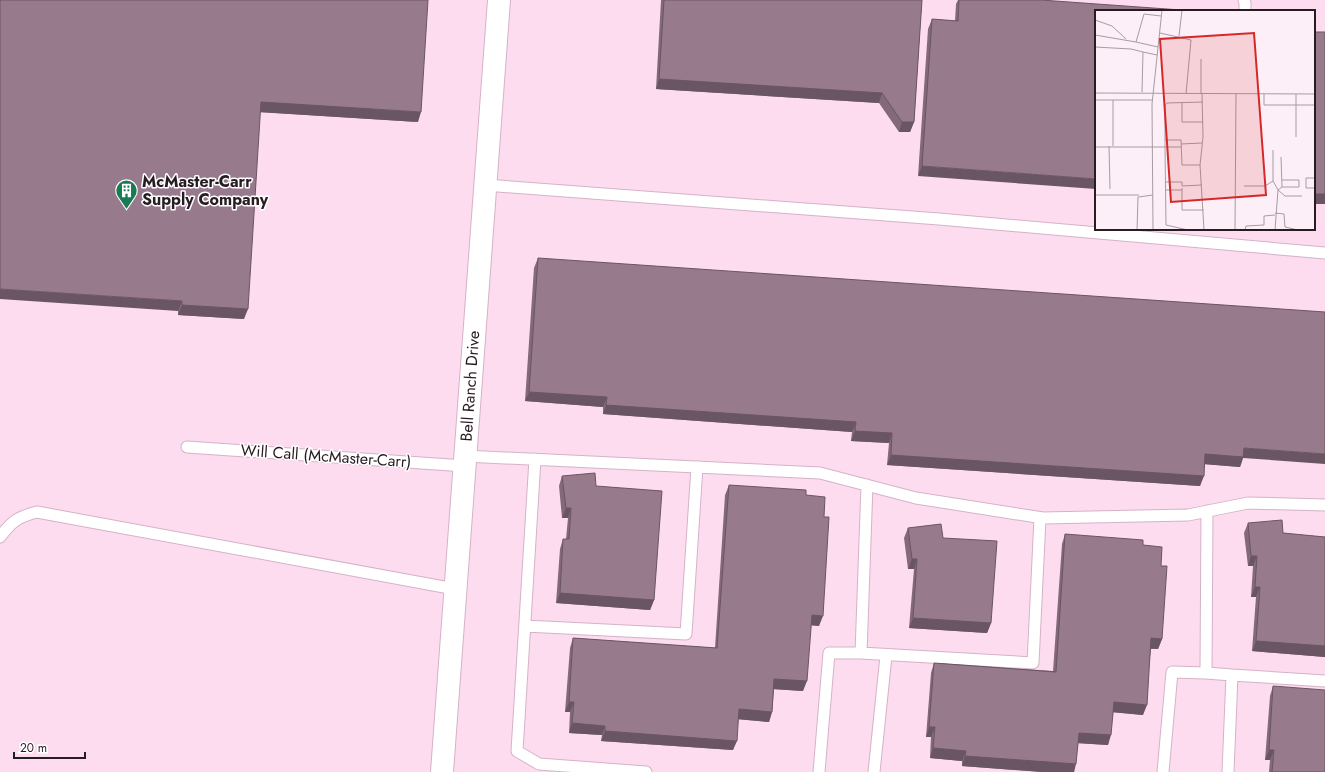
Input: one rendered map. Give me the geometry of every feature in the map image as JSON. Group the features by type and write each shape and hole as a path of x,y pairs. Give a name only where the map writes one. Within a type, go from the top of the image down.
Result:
{"street":[{"name":"Bell Ranch Drive","path":"442,772 499,0"}],"lane":[{"path":"1244,0 1245,10"},
{"path":"486,185 939,219 1325,252"},
{"name":"Will Call (McMaster-Carr)","path":"187,447 465,461 535,459 820,473 916,498 1040,518 1188,515 1248,503 1325,505"},
{"path":"535,459 517,751 539,764 646,772"},
{"path":"525,626 686,634 697,467"},
{"path":"861,654 867,485"},
{"path":"1206,673 1207,511"},
{"path":"0,537 8,526 21,517 37,512 455,589"},
{"path":"819,772 829,653 1033,662 1040,518"},
{"path":"874,772 886,656"},
{"path":"1163,772 1172,672 1325,681"},
{"path":"1228,772 1232,675"}],"shaded area":[{"path":"0,0 1325,0 1325,772 0,772"}],"building":[{"name":"McMaster-Carr Supply Company","path":"0,0 428,0 421,112 261,102 248,309 182,305 182,301 0,289"},
{"path":"664,0 922,0 914,122 902,122 882,93 659,79"},
{"path":"959,0 1041,0 1181,10 1095,10 1095,179 922,166 932,19 958,21"},
{"path":"1315,32 1325,32 1325,194 1315,194"},
{"path":"538,258 1325,312 1325,454 1244,448 1243,457 1205,454 1204,476 891,455 892,433 855,431 856,422 606,405 607,397 529,392"},
{"path":"595,473 596,486 662,491 654,600 560,593 563,539 569,539 571,508 566,508 562,476"},
{"path":"729,485 806,490 806,495 825,497 824,517 829,517 823,616 812,615 807,681 774,679 772,712 739,709 737,741 605,731 605,726 572,723 574,702 569,702 573,638 717,648"},
{"path":"1282,520 1283,533 1325,537 1325,646 1256,641 1260,587 1255,587 1257,556 1251,556 1248,523"},
{"path":"941,524 943,538 997,541 991,623 913,618 917,559 912,559 908,528"},
{"path":"1065,534 1143,540 1143,545 1162,547 1161,566 1167,566 1162,639 1151,638 1147,705 1114,702 1111,735 1079,733 1076,764 965,756 966,751 933,748 935,727 929,727 934,663 1056,672"},
{"path":"1273,686 1325,690 1325,772 1272,772 1274,750 1269,750"}],"place":[{"name":"McMaster-Carr Supply Company","path":"126,210"}]}
